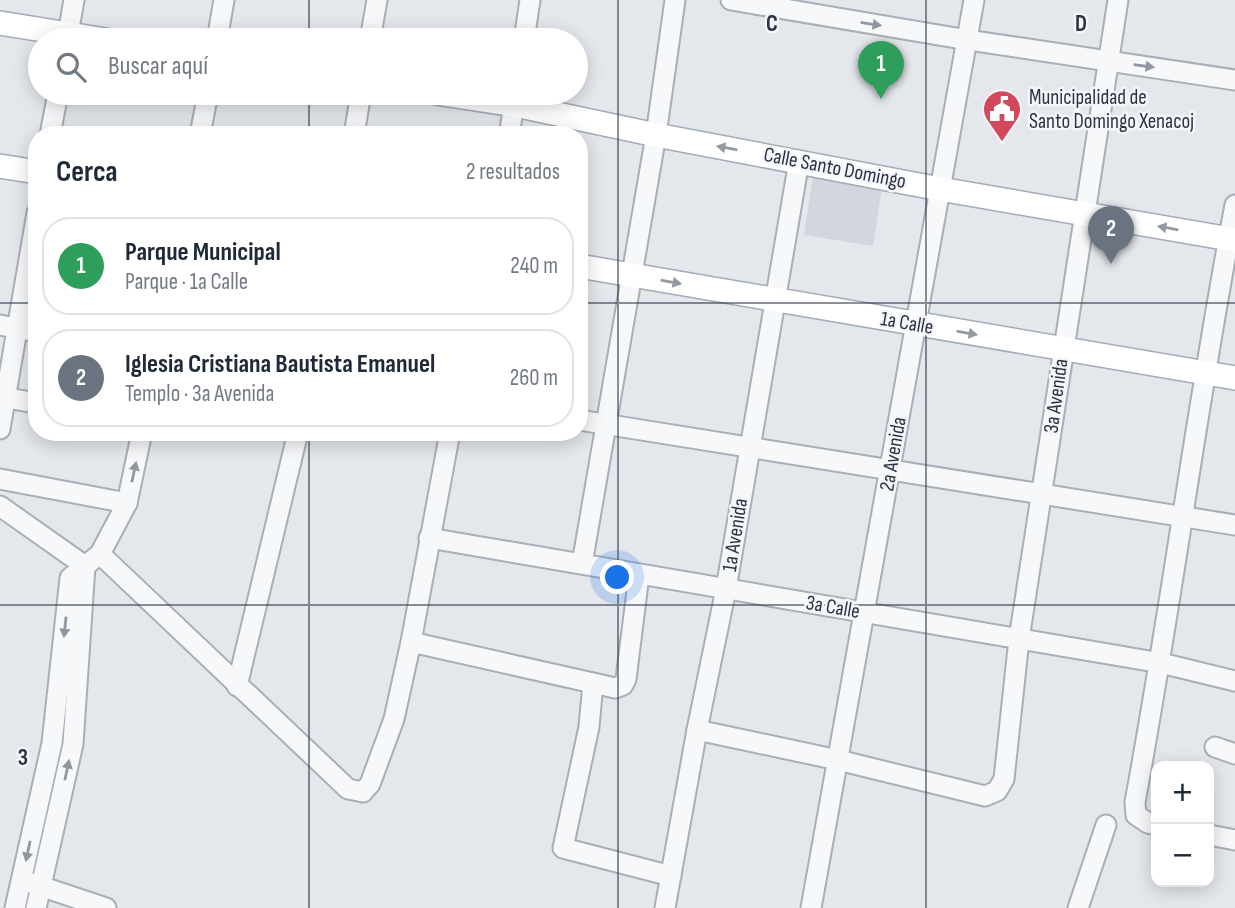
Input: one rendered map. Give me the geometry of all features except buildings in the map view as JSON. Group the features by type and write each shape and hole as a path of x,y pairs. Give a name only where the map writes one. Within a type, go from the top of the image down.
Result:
{"main road":[{"path":"0,23 28,29"},
{"name":"Calle Santo Domingo","path":"539,105 656,135 799,160 940,189 1232,239"},
{"path":"0,166 28,171"},
{"name":"1a Calle","path":"588,268 1235,377"}],"street":[{"path":"69,28 74,0"},
{"path":"219,28 224,0"},
{"path":"372,28 377,0"},
{"path":"526,28 530,0"},
{"path":"582,564 656,135 675,0"},
{"path":"731,0 824,8 968,40 1235,80"},
{"name":"2a Avenida","path":"811,908 974,0"},
{"name":"3a Avenida","path":"838,760 985,796 997,791 1004,779 1019,639 1118,0"},
{"path":"52,126 56,105"},
{"path":"202,126 206,105"},
{"path":"356,126 359,105"},
{"path":"511,126 515,105"},
{"name":"1a Avenida","path":"665,908 726,589 799,160"},
{"path":"1152,824 1136,815 1135,802 1161,663 1182,517 1232,239 1235,205"},
{"path":"0,429 8,327 28,248"},
{"path":"8,327 28,330"},
{"path":"3,398 28,402"},
{"path":"588,421 1235,525"},
{"path":"15,908 52,743 70,578 93,560 127,503 140,441"},
{"path":"237,686 296,441"},
{"path":"0,506 93,560 237,686 348,789 362,792 370,784 394,719 448,441"},
{"path":"0,479 127,503"},
{"name":"3a Calle","path":"429,538 1161,663 1235,681"},
{"path":"36,908 73,744 93,560"},
{"path":"411,642 615,688 623,685 639,575"},
{"path":"593,683 589,727 563,848 671,876"},
{"path":"697,730 838,760"},
{"path":"1215,747 1235,754"},
{"path":"1078,908 1106,825"},
{"path":"1214,836 1235,840"},
{"path":"22,880 106,908"}],"shaded area":[{"path":"813,176 882,188 873,246 804,235"}],"place":[{"name":"Parque Municipal","path":"881,99"},
{"name":"Municipalidad de Santo Domingo Xenacoj","path":"1002,143"},
{"name":"Iglesia Cristiana Bautista Emanuel","path":"1111,264"}]}
